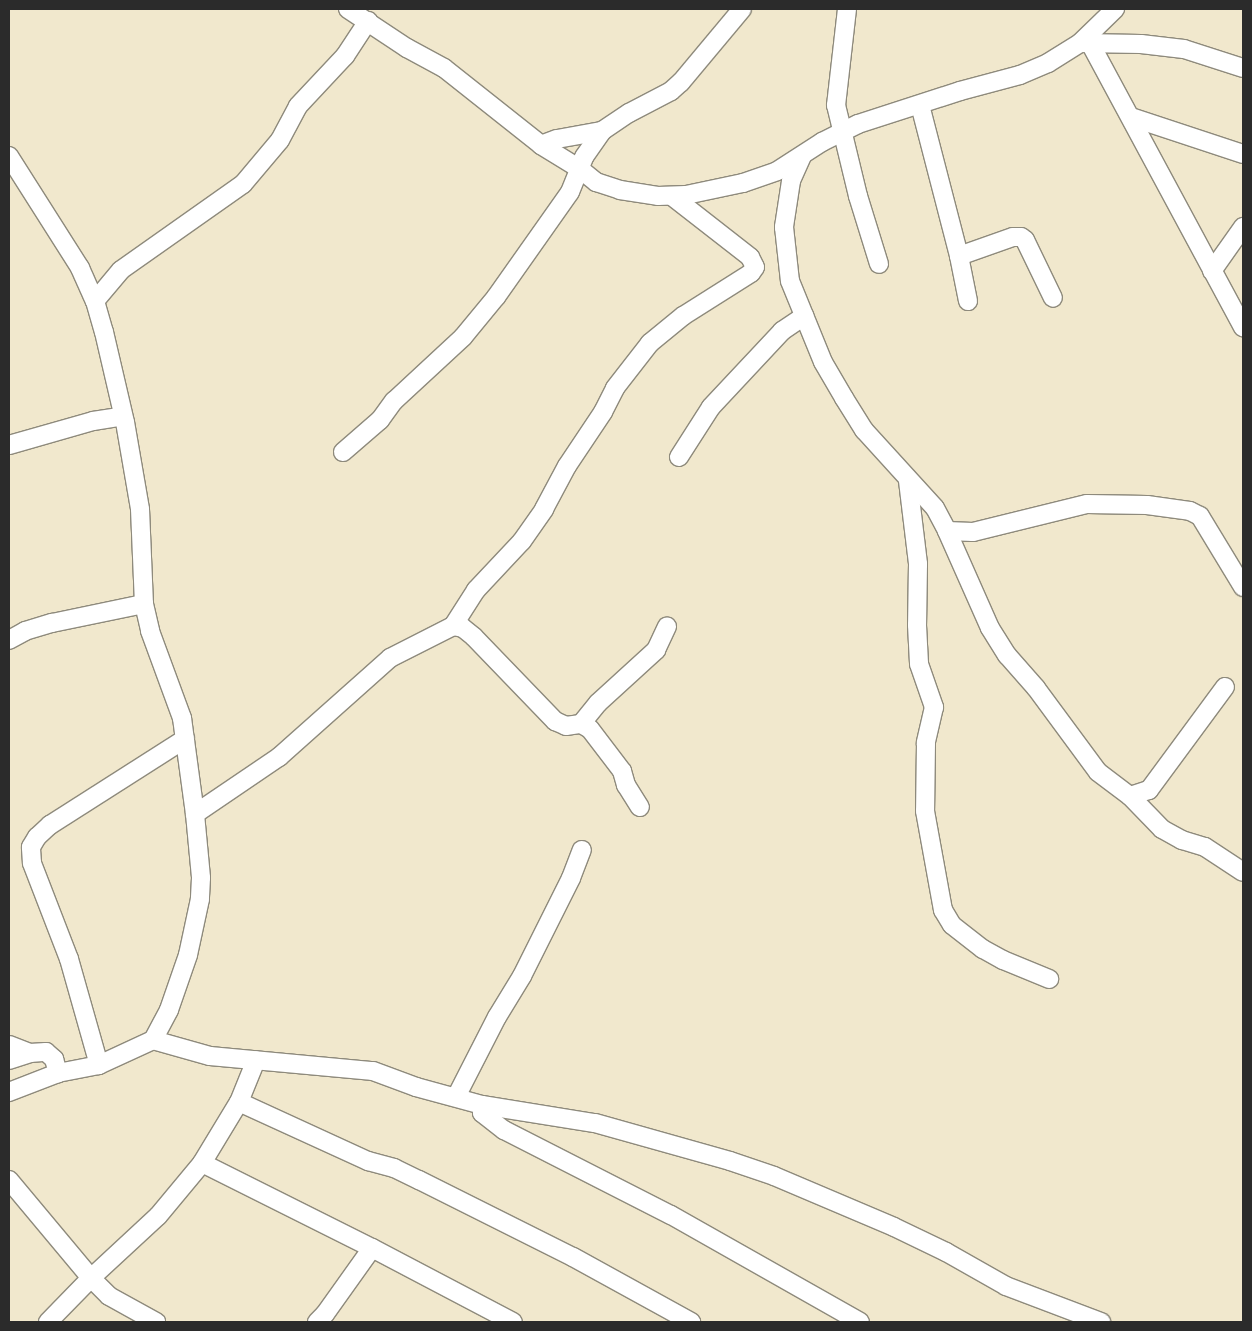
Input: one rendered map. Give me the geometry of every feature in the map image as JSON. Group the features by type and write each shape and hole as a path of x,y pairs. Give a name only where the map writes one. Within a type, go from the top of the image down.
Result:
{"street":[{"path":"348,9 407,48 444,68 540,145 607,187 642,195 672,196 744,183 777,171 841,131 960,91 1020,75 1048,63 1085,43 1115,9"},
{"path":"344,452 380,420 400,396 463,337 508,281 570,192 584,157 602,131 629,113 671,91 682,82 742,9"},
{"path":"847,9 836,105 858,196 880,264"},
{"path":"95,301 121,270 243,184 280,140 298,106 340,62 368,21"},
{"path":"1085,43 1141,44 1184,49 1243,68"},
{"path":"1085,43 1131,117 1243,327"},
{"path":"920,105 959,256 968,301"},
{"path":"1131,117 1243,154"},
{"path":"540,145 557,138 602,131"},
{"path":"9,156 80,268 95,301 123,416 140,508 144,604 150,631 175,696 185,739 201,878 200,898 182,974 165,1019 153,1040 99,1065 58,1073 36,1084 9,1092"},
{"path":"802,156 792,181 784,227 790,281 823,362 844,398 864,430 934,508 947,531 990,628 1007,655 1036,688 1098,772 1130,796 1162,829 1182,840 1205,847 1243,872"},
{"path":"195,814 279,757 390,658 453,626 476,590 522,541 544,509 567,466 603,412 615,388 644,350 670,326 744,278 755,266 750,257 672,196"},
{"path":"1212,271 1243,226"},
{"path":"959,256 1013,237 1021,238 1025,240 1053,298"},
{"path":"679,457 711,407 782,331 804,316"},
{"path":"9,445 93,421 123,416"},
{"path":"908,480 918,564 917,625 919,664 934,707 926,743 924,811 943,910 952,925 983,949 1003,960 1049,979"},
{"path":"947,531 973,532 1087,504 1147,505 1190,511 1200,516 1243,587"},
{"path":"9,640 26,631 52,623 144,604"},
{"path":"453,626 463,628 474,637 555,721 566,726 581,724 590,729 622,771 626,785 640,807"},
{"path":"581,724 598,703 656,650 667,626"},
{"path":"1130,796 1149,790 1225,688"},
{"path":"99,1065 69,959 32,863 31,847 37,837 50,825 185,739"},
{"path":"456,1097 497,1017 522,976 571,878 582,850"},
{"path":"153,1040 210,1056 373,1071 416,1087 482,1105 595,1123 730,1161 774,1176 937,1248 1006,1286 1101,1322"},
{"path":"9,1045 30,1053"},
{"path":"9,1060 30,1053 46,1052 51,1054 58,1073"},
{"path":"48,1322 91,1278 158,1216 202,1163 239,1102 256,1060"},
{"path":"239,1102 368,1161 394,1168 419,1180 573,1257 691,1322"},
{"path":"482,1105 482,1113 504,1130 671,1215 860,1322"},
{"path":"202,1163 372,1248 513,1322"},
{"path":"9,1180 108,1296 156,1322"},
{"path":"327,1320 372,1248"}]}
